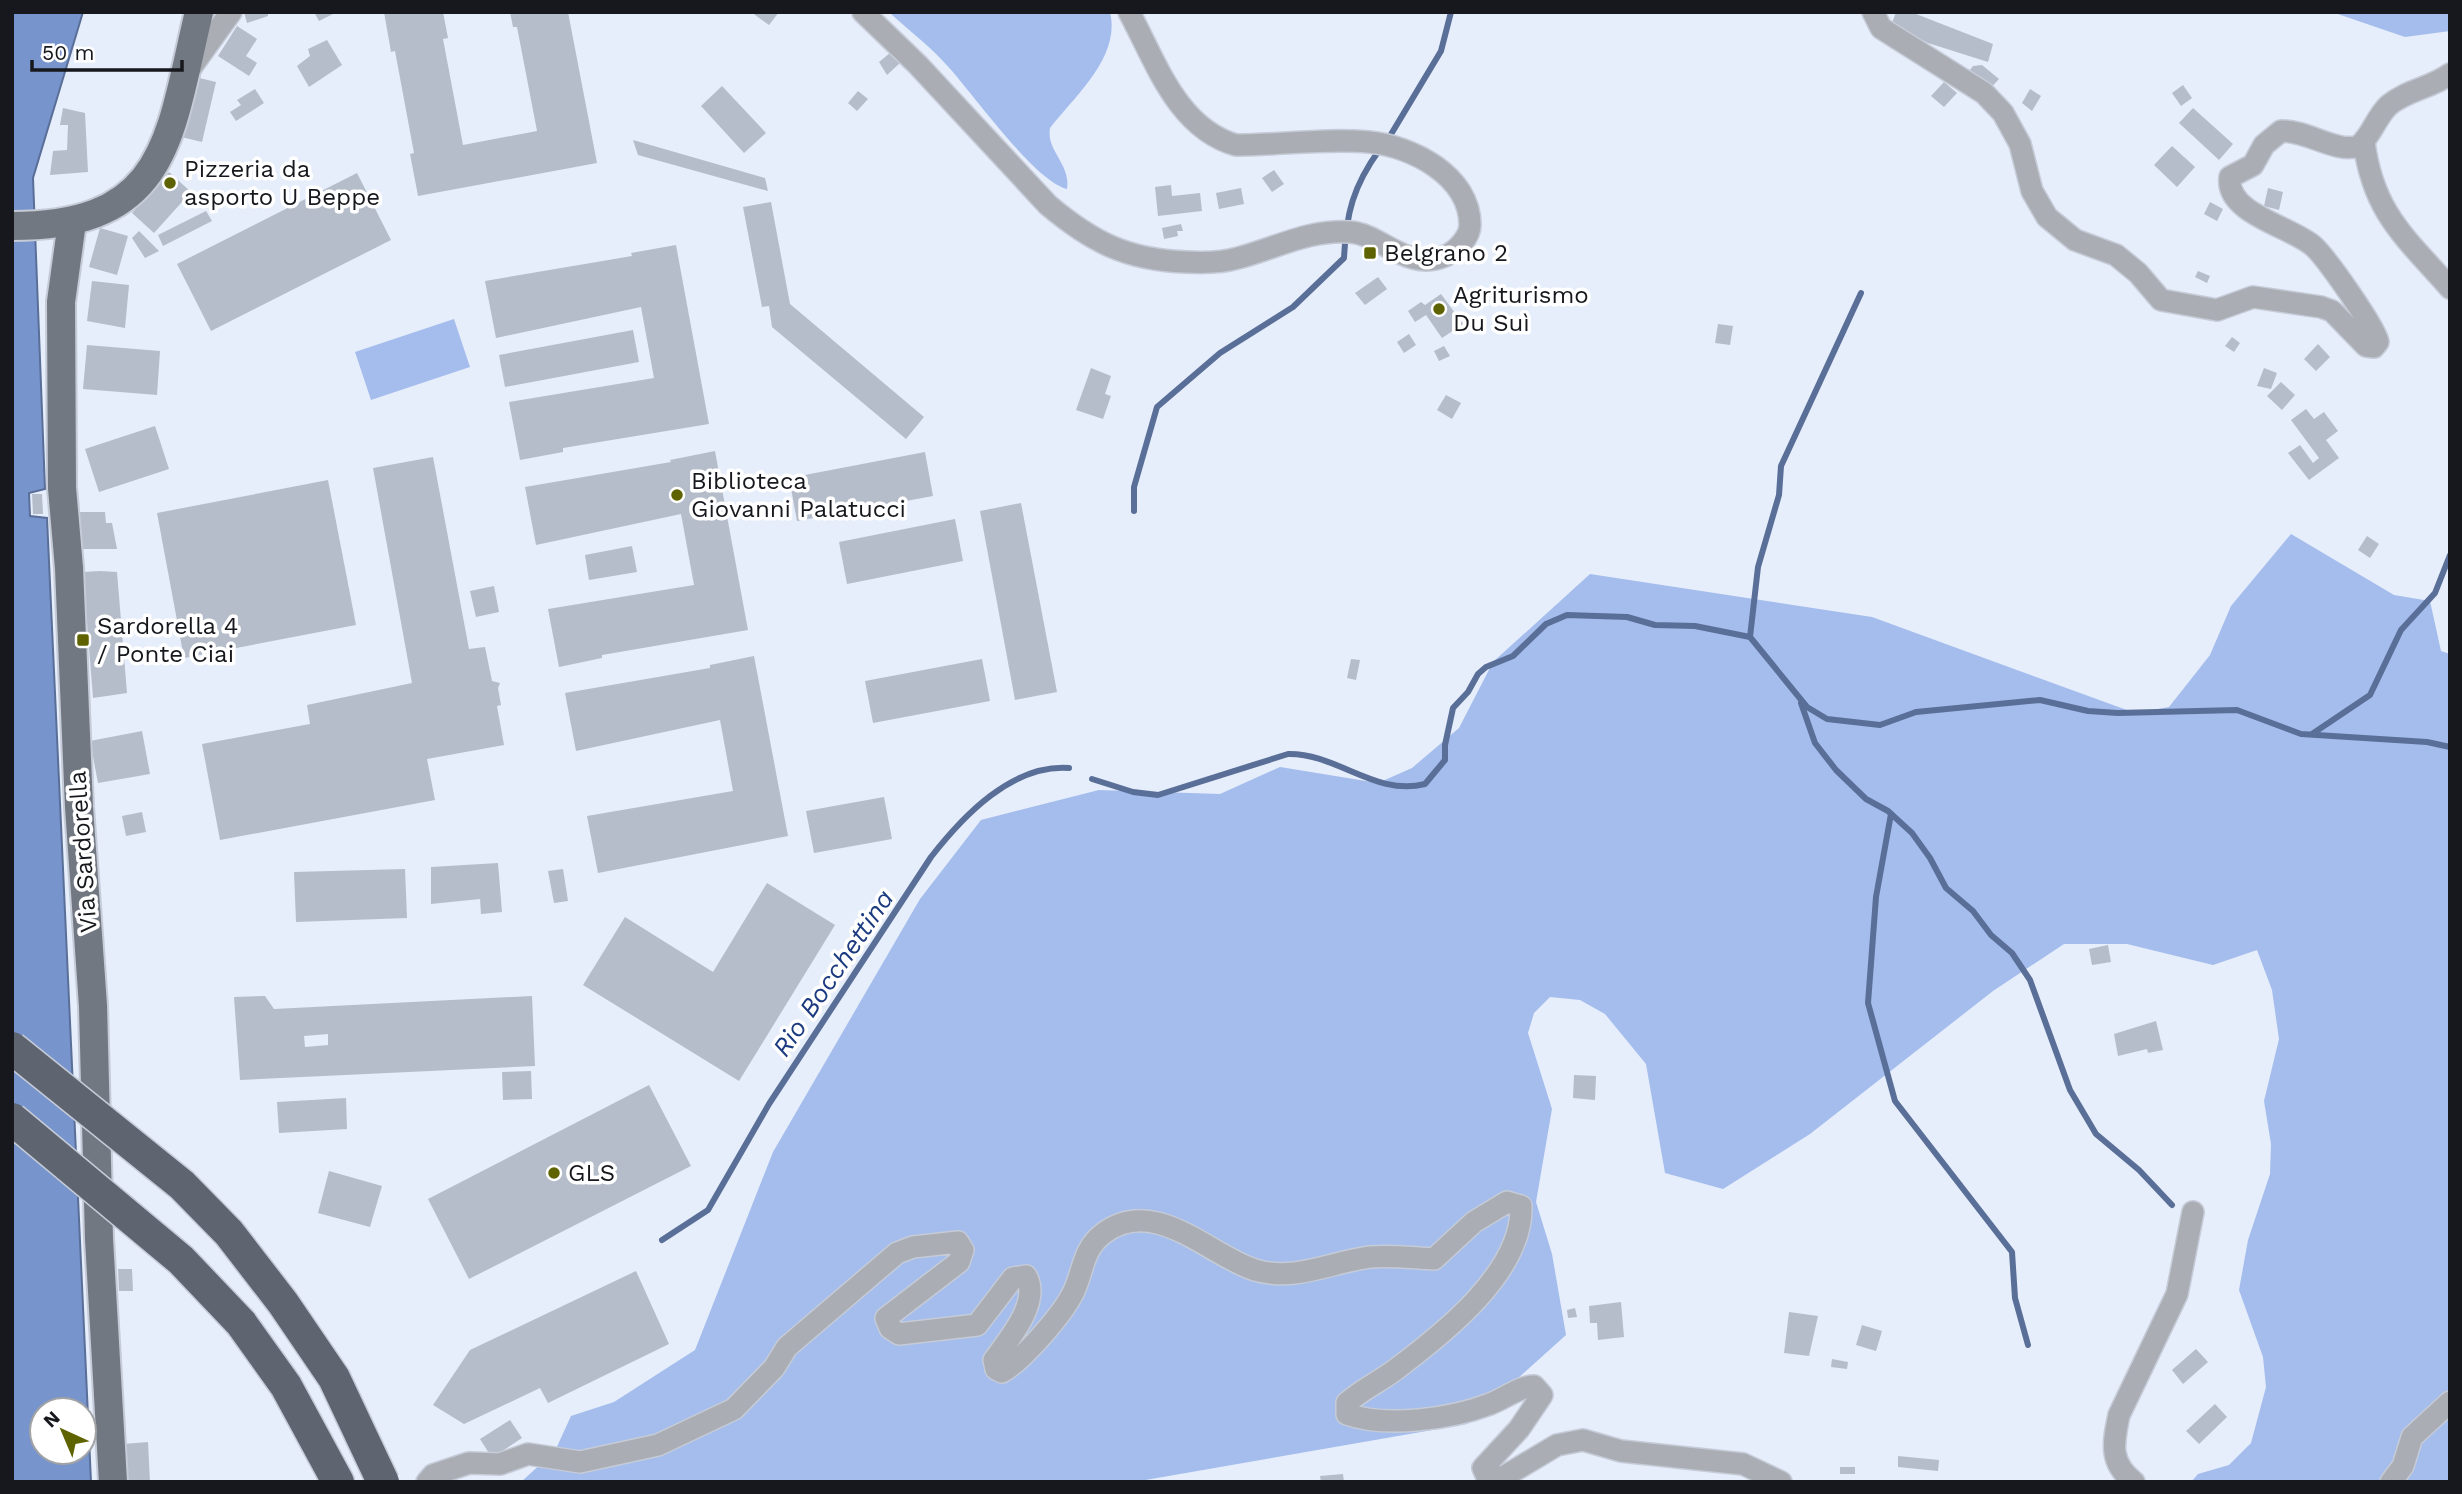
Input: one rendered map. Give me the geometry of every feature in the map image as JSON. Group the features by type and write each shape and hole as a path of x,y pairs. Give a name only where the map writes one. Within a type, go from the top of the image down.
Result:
{"highway":[{"path":"12,1048 182,1185 229,1233 284,1303 334,1378 383,1482"},
{"path":"12,1119 181,1260 224,1304 286,1386 338,1482"}],"main road":[{"path":"12,226 72,222 111,208 147,179 168,140 199,12"},
{"name":"Via Sardorella","path":"72,222 61,302 62,488 69,568 79,807 93,1006 99,1239 113,1482"}],"street":[{"path":"183,78 205,52 231,12"},
{"path":"863,12 918,65 1048,205 1069,223 1113,249 1161,261 1212,263 1237,259 1314,233 1353,232 1410,257 1429,260 1447,256 1462,243 1470,229 1470,213 1463,193 1448,176 1418,156 1370,142 1236,145 1216,139 1194,123 1177,101 1129,12"},
{"path":"1872,12 1881,28 1984,93 2003,113 2020,144 2032,191 2047,217 2075,240 2116,256 2138,273 2161,300 2217,310 2253,297 2321,307 2332,311 2366,345 2374,347 2378,342 2373,326 2350,299 2323,254 2310,243 2241,205 2229,186 2230,177 2253,165 2264,145 2281,131 2308,134 2346,149 2364,142"},
{"path":"2450,74 2438,83 2392,103 2376,119 2364,142 2371,178 2392,225 2450,288"},
{"path":"427,1482 433,1475 469,1463 500,1464 528,1454 580,1462 658,1445 734,1409 774,1368 787,1346 897,1253 913,1247 958,1242 964,1250 960,1262 886,1318 890,1328 899,1334 977,1325 1013,1278 1026,1276 1032,1286 1032,1299 994,1360 996,1369 1002,1371 1049,1325 1073,1293 1090,1245 1106,1231 1123,1225 1146,1222 1177,1229 1254,1270 1279,1275 1370,1257 1434,1259 1474,1222 1507,1202 1521,1206 1521,1222 1510,1252 1466,1314 1394,1371 1359,1392 1346,1403 1348,1413 1366,1420 1412,1419 1477,1409 1534,1385 1542,1395 1519,1429 1483,1468 1488,1479 1505,1476 1558,1445 1583,1440 1620,1451 1743,1464 1781,1482"},
{"path":"2134,1482 2120,1471 2116,1462 2115,1436 2119,1415 2177,1293 2193,1212"},
{"path":"2391,1482 2403,1466 2412,1437 2450,1402"}],"shaded area":[{"path":"12,12 83,12 33,178 45,489 29,493 30,516 47,518 87,1396 28,1396 28,1466 90,1466 91,1482 12,1482"},
{"path":"889,12 1110,12 1112,29 1102,60 1094,75 1050,128 1052,144 1065,172 1067,189 1052,182 1036,169 941,59"},
{"path":"2332,12 2450,12 2450,31 2405,37"},
{"path":"454,319 470,367 371,400 355,352"},
{"path":"2291,534 2394,595 2430,601 2441,651 2450,654 2450,1482 2191,1482 2198,1474 2229,1465 2251,1443 2266,1387 2263,1357 2239,1290 2248,1240 2270,1174 2271,1144 2264,1101 2279,1039 2272,990 2257,950 2213,965 2127,944 2064,944 1993,991 1810,1134 1723,1189 1665,1173 1646,1064 1605,1014 1580,1000 1550,997 1534,1013 1528,1033 1552,1109 1536,1202 1552,1254 1566,1335 1467,1424 1134,1482 521,1482 555,1451 571,1416 614,1402 695,1350 773,1152 920,899 981,820 1099,790 1220,794 1280,767 1378,783 1412,768 1459,728 1493,662 1590,574 1872,617 2135,713 2169,707 2210,655 2231,606"}],"building":[{"path":"244,12 268,12 268,16 247,23"},
{"path":"314,12 337,12 319,21"},
{"path":"384,12 443,12 448,38 443,39 463,145 537,131 517,27 513,27 510,12 568,12 597,163 418,196 410,154 414,153 395,51 391,52"},
{"path":"751,12 779,12 769,25"},
{"path":"1896,12 1911,12 1993,44 1988,62 1928,43 1891,26"},
{"path":"237,26 257,39 246,56 257,63 249,76 218,56"},
{"path":"327,40 342,65 309,87 297,66 310,56 308,49"},
{"path":"890,53 900,63 887,75 879,62"},
{"path":"1982,65 1999,79 1987,92 1966,75 1973,66"},
{"path":"191,76 216,82 202,142 177,136"},
{"path":"1944,82 1957,93 1944,107 1931,96"},
{"path":"2183,85 2192,98 2181,106 2172,93"},
{"path":"722,86 766,133 744,153 701,106"},
{"path":"255,89 264,103 236,121 230,112 241,105 237,100"},
{"path":"2030,89 2041,96 2032,111 2022,103"},
{"path":"858,91 868,99 857,111 848,103"},
{"path":"63,108 85,113 88,172 50,175 53,151 67,150 68,125 60,125"},
{"path":"2193,108 2233,144 2219,160 2179,123"},
{"path":"633,140 765,178 768,191 638,155"},
{"path":"2172,146 2195,167 2177,187 2154,165"},
{"path":"1274,170 1284,184 1272,192 1262,178"},
{"path":"169,172 191,192 154,233 132,213"},
{"path":"357,173 391,240 211,331 177,264"},
{"path":"1171,185 1172,196 1200,193 1202,211 1158,216 1155,187"},
{"path":"1241,188 1244,204 1219,209 1216,193"},
{"path":"2268,188 2283,192 2279,210 2264,206"},
{"path":"771,202 790,304 924,417 906,439 772,327 769,306 762,307 743,207"},
{"path":"2210,202 2223,209 2217,221 2204,214"},
{"path":"206,211 212,221 163,246 158,235"},
{"path":"1181,224 1183,231 1177,231 1178,236 1164,239 1162,228"},
{"path":"100,228 128,236 117,275 89,267"},
{"path":"139,231 159,251 145,258 132,238"},
{"path":"676,245 709,424 563,448 563,452 520,460 509,402 654,378 641,307 496,338 485,281 632,256 631,253"},
{"path":"2198,271 2210,276 2207,283 2195,277"},
{"path":"1378,277 1387,289 1365,305 1355,293"},
{"path":"92,281 129,285 125,328 87,321"},
{"path":"1441,294 1463,324 1442,338 1426,315 1415,322 1408,311 1421,302 1425,305"},
{"path":"1718,324 1733,326 1730,345 1715,343"},
{"path":"633,330 639,362 505,387 499,355"},
{"path":"1409,334 1416,345 1404,353 1397,342"},
{"path":"2232,337 2240,343 2234,352 2225,346"},
{"path":"2318,344 2330,357 2316,371 2304,359"},
{"path":"87,345 160,351 157,395 83,389"},
{"path":"1444,346 1450,356 1439,361 1434,351"},
{"path":"1091,368 1111,376 1105,394 1111,396 1103,419 1076,410"},
{"path":"2264,368 2277,373 2271,389 2257,386"},
{"path":"2281,382 2295,395 2282,410 2267,396"},
{"path":"1446,395 1461,403 1452,419 1437,410"},
{"path":"2306,409 2314,419 2324,412 2338,431 2326,440 2339,458 2309,480 2288,453 2300,445 2313,463 2319,458 2291,420"},
{"path":"155,426 169,469 99,492 85,449"},
{"path":"715,451 748,630 602,655 602,658 559,667 548,609 694,585 681,514 536,545 525,487 671,462 670,460"},
{"path":"925,452 933,496 797,521 789,478"},
{"path":"433,457 469,649 485,647 492,681 500,683 498,688 501,705 497,706 504,745 427,759 435,800 220,840 202,744 310,724 307,705 412,683 373,468"},
{"path":"328,480 356,625 184,658 157,513"},
{"path":"32,494 42,494 43,514 33,514"},
{"path":"1021,503 1057,692 1015,700 980,511"},
{"path":"80,512 105,512 106,523 112,523 117,549 80,549"},
{"path":"955,519 963,561 847,584 839,542"},
{"path":"2367,536 2379,544 2370,558 2358,550"},
{"path":"632,546 637,572 589,580 585,555"},
{"path":"83,572 117,572 127,693 93,698"},
{"path":"494,586 499,612 476,617 470,591"},
{"path":"754,656 788,836 598,873 587,816 733,791 720,720 576,751 565,693 710,668 710,665"},
{"path":"982,659 990,701 873,723 865,681"},
{"path":"1351,659 1360,660 1356,680 1347,678"},
{"path":"142,731 150,774 98,783 90,741"},
{"path":"884,797 892,839 814,853 806,811"},
{"path":"142,812 146,832 126,836 122,816"},
{"path":"498,863 502,912 481,914 480,899 431,904 431,867"},
{"path":"405,869 407,918 296,922 294,872"},
{"path":"563,869 568,901 554,903 548,871"},
{"path":"767,883 835,925 739,1081 583,985 625,917 713,972"},
{"path":"2108,945 2111,962 2092,965 2089,949"},
{"path":"265,996 274,1009 532,996 535,1066 240,1080 234,997","holes":["328,1034 328,1045 305,1047 304,1036"]},
{"path":"2156,1021 2163,1050 2148,1053 2147,1049 2118,1056 2114,1034"},
{"path":"531,1071 532,1099 503,1100 502,1072"},
{"path":"1574,1075 1596,1076 1595,1100 1573,1098"},
{"name":"GLS","path":"649,1085 691,1166 469,1279 428,1199"},
{"path":"346,1098 347,1129 279,1133 277,1102"},
{"path":"329,1171 382,1186 370,1227 318,1213"},
{"path":"118,1269 132,1269 133,1291 119,1291"},
{"path":"636,1271 669,1344 548,1403 540,1388 464,1424 433,1405 470,1350"},
{"path":"1621,1302 1624,1337 1598,1340 1597,1323 1590,1323 1589,1306"},
{"path":"1575,1308 1577,1317 1568,1318 1567,1310"},
{"path":"1789,1312 1818,1316 1809,1356 1784,1353"},
{"path":"1862,1325 1882,1331 1876,1351 1856,1345"},
{"path":"2196,1349 2208,1362 2183,1384 2172,1370"},
{"path":"1832,1359 1848,1362 1847,1369 1831,1367"},
{"path":"2215,1404 2227,1417 2199,1444 2186,1431"},
{"path":"510,1420 522,1438 492,1458 480,1439"},
{"path":"148,1442 150,1482 125,1482 123,1444"},
{"path":"1898,1456 1939,1460 1938,1471 1898,1467"},
{"path":"1840,1467 1855,1467 1855,1474 1840,1474"},
{"path":"1343,1474 1344,1482 1321,1482 1320,1476"}],"waterway":[{"path":"1387,141 1441,51 1451,12"},
{"path":"1134,511 1134,487 1157,407 1220,353 1293,307 1344,258 1349,214 1357,188 1380,149"},
{"path":"1750,637 1758,567 1779,495 1781,466 1861,293"},
{"path":"2312,734 2370,695 2401,630 2435,593 2450,555"},
{"name":"Rio Bocchettina","path":"1092,779 1133,792 1158,795 1288,754 1323,760 1390,785 1425,784 1445,760 1445,745 1453,708 1468,692 1478,674 1486,667 1513,656 1546,624 1567,615 1627,617 1655,625 1695,626 1750,637 1807,707 1827,719 1880,725 1916,712 2040,700 2088,711 2118,713 2237,710 2301,734 2427,742 2450,747"},
{"path":"1801,703 1815,743 1836,770 1866,799 1888,811 1912,833 1930,858 1946,888 1973,911 1991,935 2012,953 2030,980 2070,1090 2096,1134 2139,1170 2172,1205"},
{"name":"Rio Bocchettina","path":"662,1240 708,1210 769,1104 944,841 974,810 1009,784 1028,774 1069,768"},
{"path":"1891,814 1876,897 1868,1003 1895,1101 2012,1252 2015,1298 2028,1345"}],"place":[{"name":"Pizzeria da asporto U Beppe","path":"170,183"},
{"name":"Belgrano 2","path":"1370,253"},
{"name":"Agriturismo Du Suì","path":"1439,309"},
{"name":"Biblioteca Giovanni Palatucci","path":"677,495"},
{"name":"Sardorella 4 / Ponte Ciai","path":"83,640"},
{"name":"GLS","path":"554,1173"}]}
